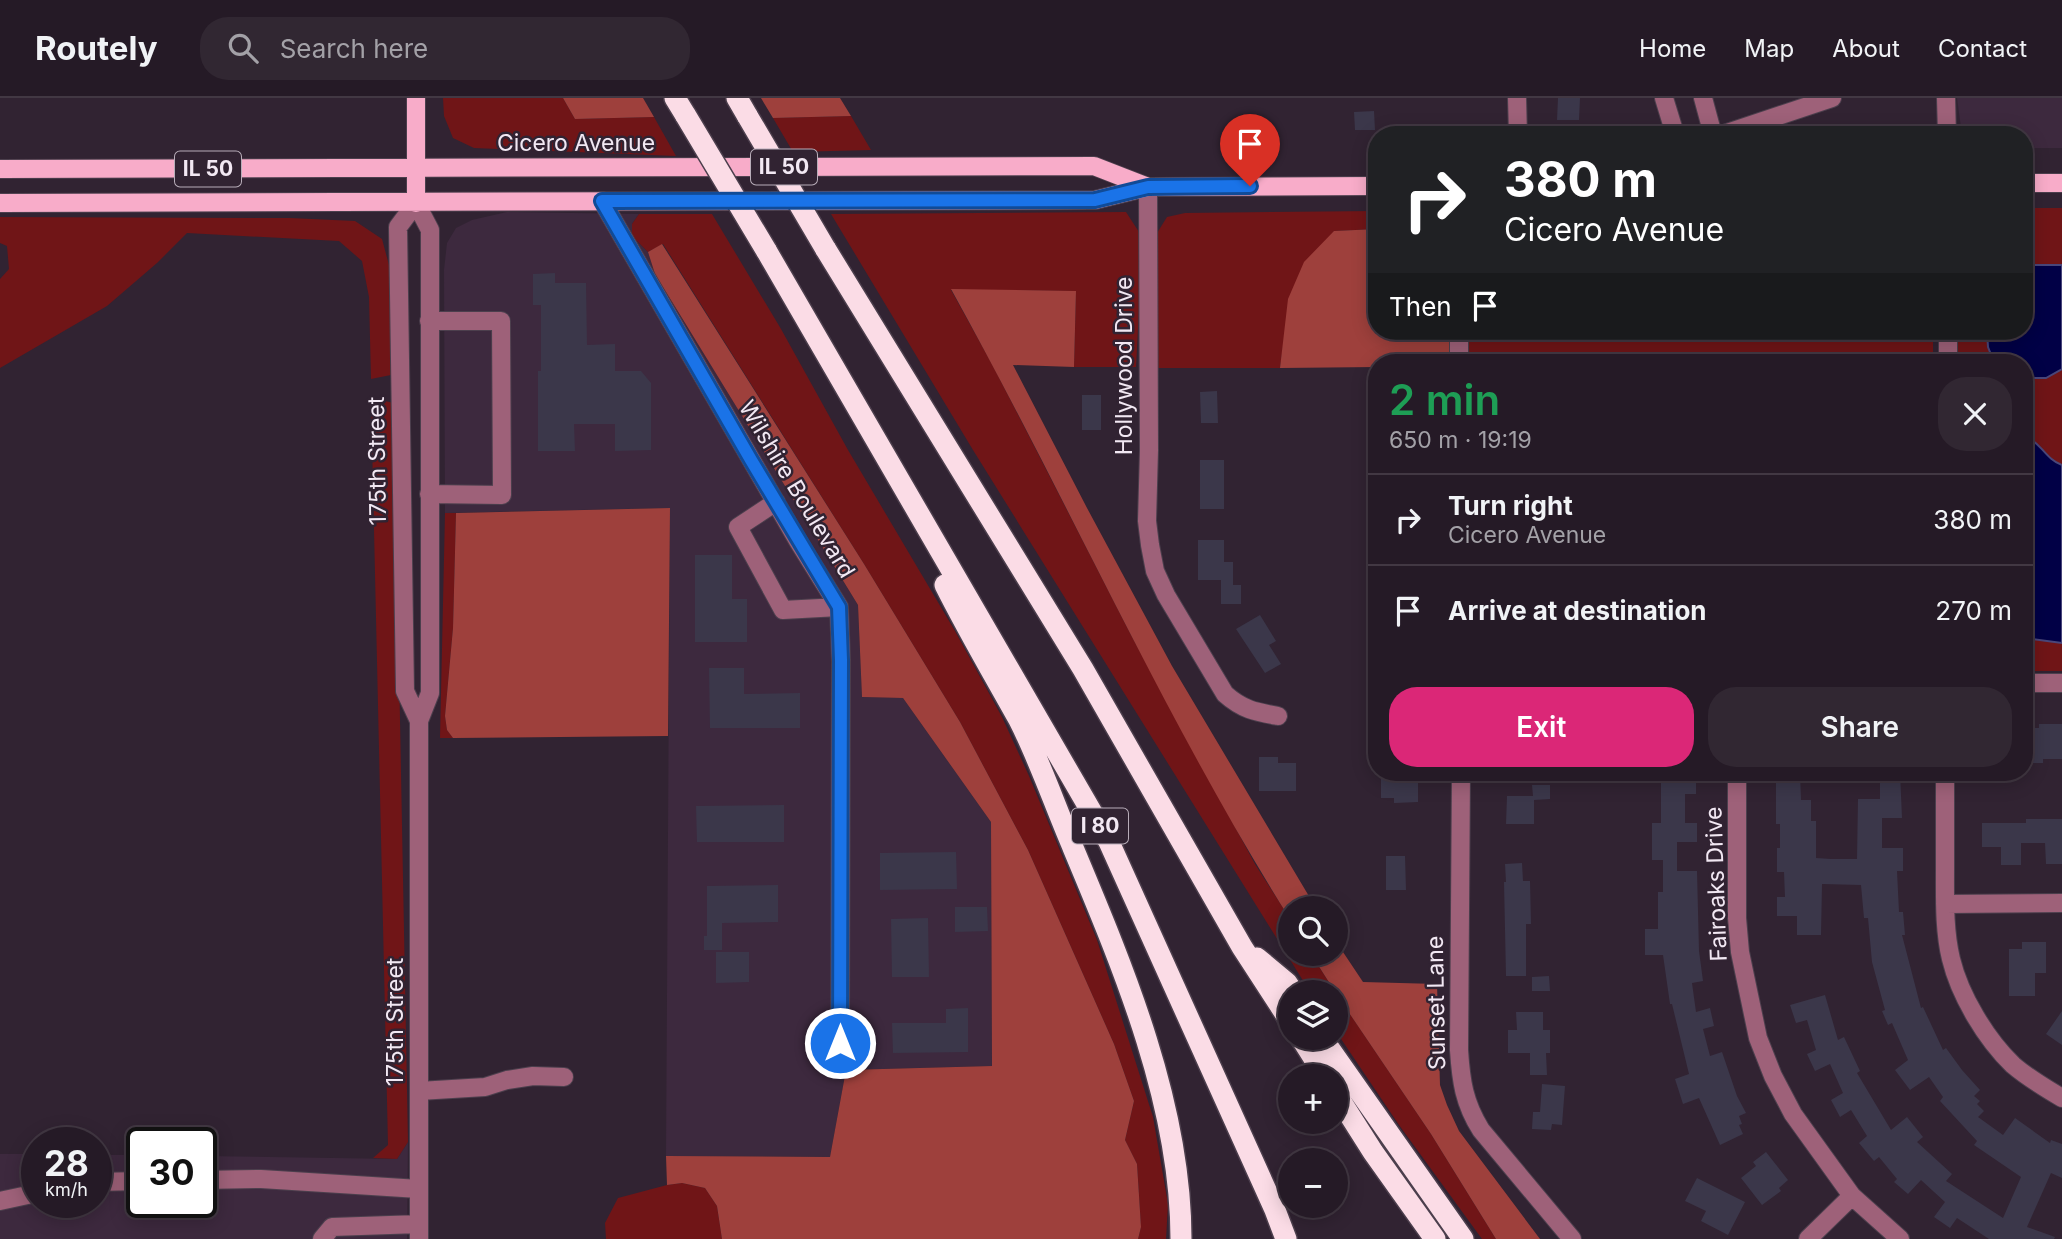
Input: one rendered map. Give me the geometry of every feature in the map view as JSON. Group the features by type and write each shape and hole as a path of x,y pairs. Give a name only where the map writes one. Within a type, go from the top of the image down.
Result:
{"highway":[{"name":"I 80","path":"737,98 825,248 1083,669 1242,947 1278,1002"},
{"name":"I 80","path":"681,107 1109,842 1270,1197 1286,1239"},
{"path":"873,435 964,625 1020,723 1107,931 1160,1083 1172,1133 1177,1170 1181,1239"},
{"path":"1242,947 1283,980"},
{"path":"1330,1050 1462,1239"},
{"path":"1348,1113 1435,1239"}],"main road":[{"name":"175th Street","path":"416,98 416,203"},
{"name":"Cicero Avenue","path":"0,169 1094,166 1148,187"},
{"path":"2033,183 2062,183"},
{"name":"Cicero Avenue","path":"0,203 1095,200 1148,187 1368,186"}],"street":[{"path":"1517,98 1518,126"},
{"path":"1664,98 1673,126"},
{"path":"1703,98 1711,126"},
{"path":"1748,126 1832,98"},
{"path":"1946,98 1947,126"},
{"name":"Hollywood Drive","path":"1148,187 1147,521 1155,571 1166,595 1225,694 1239,706 1252,712 1278,716"},
{"name":"Wilshire Boulevard","path":"602,201 839,607 840,1043"},
{"name":"175th Street","path":"419,721 405,691 398,227 416,203 430,230 430,693 419,721 419,1231"},
{"path":"429,321 501,321 502,495 429,494"},
{"path":"776,502 738,527 783,610 839,607"},
{"path":"2033,683 2062,683"},
{"name":"Sunset Lane","path":"1461,781 1459,1050 1462,1089 1470,1111 1482,1130 1572,1239"},
{"name":"Fairoaks Drive","path":"1737,781 1737,918 1740,952 1758,1038 1773,1076 1793,1114 1852,1196 1900,1239"},
{"path":"1945,781 1947,940 1959,981 1975,1017 2013,1065 2062,1098"},
{"path":"1945,904 2062,903"},
{"path":"419,1091 485,1087 533,1076 564,1077"},
{"path":"217,1180 261,1179 419,1189"},
{"path":"0,1201 21,1196"},
{"path":"1808,1239 1852,1196"},
{"path":"322,1239 332,1227 419,1231"}],"shaded area":[{"path":"443,98 563,98 575,119 654,117 676,156 474,148 453,138 444,116"},
{"path":"563,98 643,98 654,117 575,119"},
{"path":"761,98 840,98 851,116 773,118"},
{"path":"1957,98 2062,98 2062,148 2033,148 2033,126 1961,126"},
{"path":"851,116 871,150 793,152 773,118"},
{"path":"2033,208 2062,208 2062,265 2033,265"},
{"path":"1368,211 1368,229 1334,231 1284,339 1280,368 1154,368 1157,233 1167,217 1185,213"},
{"path":"507,212 639,214 632,224 632,236 648,252 655,274 858,605 862,697 903,698 991,822 992,1066 846,1070 830,1157 666,1156 670,508 445,513 444,270 447,243 456,228 472,220"},
{"path":"1126,212 1139,232 1141,271 1136,367 1074,367 1076,291 951,290 992,364 1131,635 1255,864 1278,900 1278,940 973,450 831,214"},
{"path":"639,214 712,214 781,329 1002,717 1097,940 1153,1117 1168,1204 1166,1239 1138,1239 1141,1227 1137,1164 1125,1140 1134,1101 1114,1044 1028,850 960,722 663,244 648,252 632,236 632,224"},
{"path":"0,217 290,218 355,221 382,239 393,280 391,375 371,379 369,297 362,261 339,241 187,233 107,306 0,368 0,279 9,269 7,246 0,243"},
{"path":"1368,229 1368,340 1450,340 1450,354 1368,354 1368,367 1280,368 1288,299 1304,262 1334,231"},
{"path":"662,244 864,564 960,722 1028,850 1114,1044 1134,1101 1125,1140 1137,1164 1141,1227 1138,1239 722,1239 717,1206 705,1188 682,1183 667,1185 666,1156 830,1157 846,1070 992,1066 991,822 903,698 862,697 858,605 655,274 648,252"},
{"path":"2033,265 2062,265 2062,369 2046,378 2033,378 2033,354 1991,354 1988,340 2033,340"},
{"path":"951,289 1076,291 1074,367 1013,365 1172,666 1309,896 1278,896 1278,899 1244,843 1158,686"},
{"path":"1468,340 1933,340 1933,354 1468,354"},
{"path":"1957,340 1988,340 1991,354 1957,354"},
{"path":"2062,369 2062,465 2051,459 2033,441 2033,378 2046,378"},
{"path":"371,398 394,403 408,1142 397,1159 373,1158 388,1145"},
{"path":"2033,440 2051,459 2062,465 2062,643 2033,639"},
{"path":"670,508 668,736 453,738 447,730 445,716 453,628 456,513"},
{"path":"445,513 456,513 453,628 445,716 447,730 453,738 440,738"},
{"path":"2033,639 2062,643 2062,671 2033,671"},
{"path":"1348,960 1363,982 1437,984 1440,1085 1447,1105 1459,1131 1540,1239 1496,1239 1431,1134 1348,1011 1348,980 1328,980 1319,966 1348,966"},
{"path":"1294,966 1319,966 1327,980 1303,980"},
{"path":"1348,1011 1431,1134 1496,1239 1482,1239 1348,1049"},
{"path":"408,1142 407,1239 0,1239 0,1154 21,1154 21,1218 112,1218 112,1155 126,1155 126,1218 217,1218 217,1156 397,1159"},
{"path":"682,1183 705,1188 717,1206 722,1239 606,1239 605,1223 618,1198"}],"building":[{"path":"1558,98 1580,98 1579,120 1557,120"},
{"path":"1374,111 1375,126 1368,126 1368,130 1355,130 1354,112"},
{"path":"555,273 555,283 586,283 587,345 615,344 615,371 641,371 651,383 651,450 615,451 615,424 574,424 575,451 538,451 541,305 533,305 533,274"},
{"path":"1217,391 1218,423 1201,423 1200,392"},
{"path":"1082,395 1101,395 1101,430 1082,430"},
{"path":"1200,460 1224,460 1224,509 1200,509"},
{"path":"1198,540 1224,540 1224,562 1233,562 1233,585 1241,585 1241,604 1221,604 1221,580 1198,580"},
{"path":"695,555 732,555 732,599 747,599 747,642 695,642"},
{"path":"1260,615 1276,641 1269,645 1281,664 1265,673 1236,629"},
{"path":"709,668 744,668 744,694 800,693 800,728 710,728"},
{"path":"2039,724 2062,724 2062,759 2043,759 2043,763 2033,763 2033,728 2039,728"},
{"path":"1259,757 1278,757 1278,763 1296,763 1296,791 1259,791"},
{"path":"1381,781 1418,783 1418,802 1394,803 1394,798 1381,798"},
{"path":"1661,781 1696,781 1696,794 1685,794 1685,823 1697,823 1697,842 1677,842 1677,871 1697,871 1699,951 1703,981 1692,983 1696,1012 1710,1008 1714,1026 1703,1029 1710,1056 1722,1052 1737,1096 1746,1113 1739,1116 1743,1134 1720,1145 1699,1098 1683,1104 1675,1079 1689,1074 1670,1004 1663,955 1645,955 1645,929 1658,929 1658,892 1663,892 1663,860 1652,860 1652,823 1661,823"},
{"path":"1776,781 1800,781 1801,800 1811,800 1811,821 1816,821 1816,858 1857,859 1858,799 1880,799 1880,781 1900,781 1902,818 1882,818 1882,848 1903,848 1903,871 1897,871 1899,912 1903,912 1905,935 1902,935 1921,1008 1923,1007 1943,1050 1946,1048 1980,1090 1974,1096 1980,1101 1977,1104 1984,1111 1978,1117 2003,1135 2015,1118 2050,1143 2051,1140 2062,1144 2062,1178 2051,1173 2027,1227 2055,1237 2054,1239 1989,1239 1957,1218 1950,1228 1934,1217 1945,1202 1921,1180 1908,1194 1894,1182 1897,1179 1879,1157 1874,1161 1859,1143 1867,1136 1851,1110 1840,1117 1831,1100 1843,1093 1830,1064 1815,1071 1807,1054 1816,1050 1807,1020 1796,1023 1790,1005 1825,995 1838,1040 1844,1037 1860,1071 1857,1073 1891,1130 1907,1117 1923,1137 1917,1142 1952,1174 1946,1181 2003,1218 2021,1177 1974,1145 1977,1141 1940,1101 1943,1097 1929,1077 1910,1090 1895,1070 1908,1060 1892,1023 1888,1025 1882,1011 1885,1010 1872,962 1868,918 1864,918 1861,885 1822,884 1821,935 1797,935 1797,916 1777,916 1777,897 1785,897 1784,872 1777,872 1780,824 1776,824"},
{"path":"1532,785 1550,785 1550,799 1534,800 1534,824 1506,824 1507,796 1533,796"},
{"path":"784,805 784,842 697,842 696,806"},
{"path":"2026,819 2062,819 2062,864 2046,864 2045,843 2021,843 2021,865 2001,865 2001,847 1982,847 1982,823 2026,823"},
{"path":"956,852 957,889 880,890 880,853"},
{"path":"1386,856 1405,856 1406,890 1386,890"},
{"path":"1522,863 1523,881 1530,881 1531,924 1526,924 1526,976 1506,976 1505,864"},
{"path":"778,885 778,922 722,923 722,950 704,950 704,936 707,936 707,886"},
{"path":"955,907 987,907 988,931 955,932"},
{"path":"928,918 929,977 892,977 891,919"},
{"path":"2022,942 2046,942 2046,973 2035,973 2035,996 2009,996 2009,949 2022,949"},
{"path":"716,952 749,952 749,982 716,983"},
{"path":"1549,976 1550,991 1532,991 1532,977"},
{"path":"968,1008 968,1052 893,1053 892,1023 946,1023 946,1009"},
{"path":"2062,1011 2062,1045 2046,1034"},
{"path":"1516,1012 1543,1012 1543,1030 1550,1030 1550,1053 1546,1053 1547,1075 1530,1075 1530,1053 1508,1053 1508,1030 1517,1030"},
{"path":"1542,1084 1565,1086 1562,1125 1552,1124 1551,1130 1532,1129 1533,1112 1540,1112"},
{"path":"1766,1152 1788,1180 1779,1188 1781,1191 1762,1205 1741,1178 1756,1166 1753,1162"},
{"path":"1697,1178 1745,1202 1728,1235 1701,1221 1706,1211 1685,1201"}],"route":[{"path":"840,1043 839,607 798,541 602,201 1095,200 1148,187 1250,186"}]}
